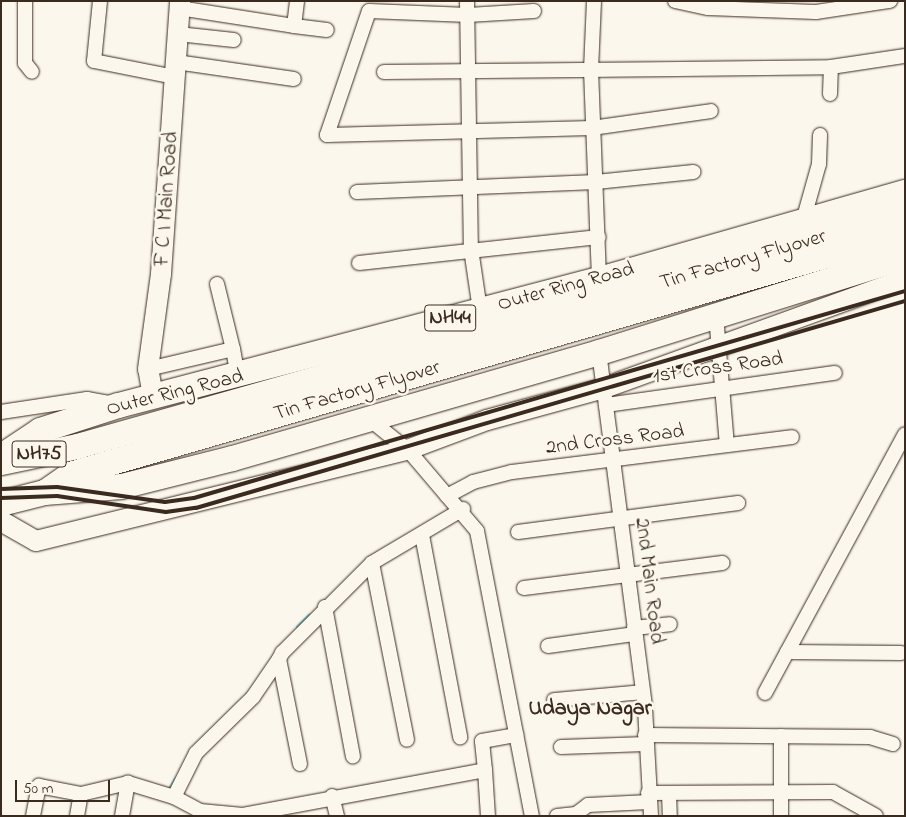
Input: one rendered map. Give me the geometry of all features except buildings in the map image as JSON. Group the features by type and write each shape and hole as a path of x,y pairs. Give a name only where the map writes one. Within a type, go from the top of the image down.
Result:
{"highway":[{"name":"Outer Ring Road","path":"1,456 40,430 118,405 238,377 599,279 905,192"},
{"name":"Tin Factory Flyover","path":"1,462 87,443 905,212"},
{"name":"Tin Factory Flyover","path":"44,492 79,471 905,232"},
{"path":"1,503 44,492 121,486 599,352 905,256"}],"street":[{"path":"25,1 25,63 32,72"},
{"path":"100,1 94,61 294,79"},
{"path":"294,26 297,1"},
{"path":"594,1 591,70 592,128 599,237 599,279"},
{"path":"675,1 708,8 816,12 890,1"},
{"path":"180,4 294,26 327,30"},
{"name":"F C I Main Road","path":"153,396 148,369 161,274 180,4"},
{"path":"534,11 370,6 327,135 592,128 711,111"},
{"path":"467,8 467,71 473,185 471,249 480,310"},
{"path":"178,34 234,40"},
{"path":"384,72 831,67 905,56"},
{"path":"830,94 831,67"},
{"path":"803,221 819,164 820,135"},
{"path":"357,192 473,185 596,182 693,172"},
{"path":"359,262 599,237"},
{"path":"1,521 36,541 407,450 486,420 605,396 718,343 905,279"},
{"path":"217,284 233,348 238,377"},
{"path":"716,315 727,445"},
{"path":"148,369 233,348"},
{"name":"2nd Main Road","path":"599,352 642,692 649,804"},
{"name":"1st Cross Road","path":"605,396 721,386 835,373"},
{"path":"1,412 87,399 118,405"},
{"path":"368,418 407,450 447,496 463,509 477,531 491,586 516,735 532,816"},
{"path":"765,693 905,434"},
{"name":"2nd Cross Road","path":"447,496 473,482 512,472 613,461 792,436"},
{"path":"518,532 620,516 738,503"},
{"path":"168,795 196,753 253,697 279,659 325,607 372,563 463,509"},
{"path":"422,534 460,737"},
{"path":"372,563 407,740"},
{"path":"524,588 722,563"},
{"path":"325,607 353,756"},
{"path":"548,646 670,624"},
{"path":"787,652 901,653"},
{"path":"279,659 300,764"},
{"path":"554,700 642,692"},
{"path":"488,816 486,770 482,741 516,735"},
{"path":"781,736 781,816"},
{"path":"561,747 646,740 781,736 870,737 893,744"},
{"path":"33,816 38,786 81,794 128,783 168,795 200,814 243,815 332,796 486,770"},
{"path":"122,816 128,783"},
{"path":"557,816 576,814 588,805 649,804 670,793 833,792 876,816"},
{"path":"670,793 670,816"},
{"path":"77,816 81,794"},
{"path":"332,796 337,816"}],"waterway":[{"path":"298,627 309,616"},
{"path":"168,792 176,779"}],"railway":[{"path":"1,489 57,487 165,502 194,498 905,291"},
{"path":"1,498 57,496 166,512 196,508 905,301"}],"district":[{"name":"Udaya Nagar","path":"590,710"}]}
